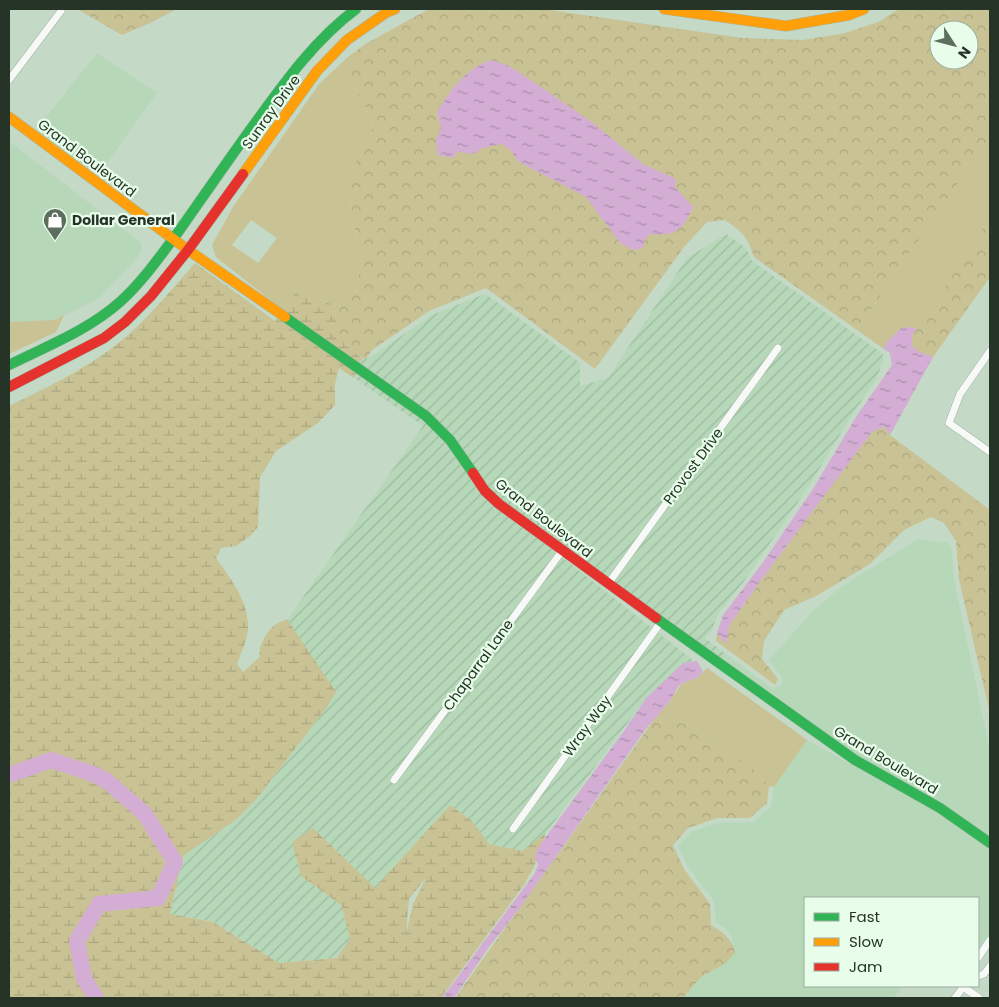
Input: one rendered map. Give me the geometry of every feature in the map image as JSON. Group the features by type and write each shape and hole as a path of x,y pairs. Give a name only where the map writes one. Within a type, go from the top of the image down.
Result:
{"street":[{"name":"Sunray Drive","path":"9,365 80,330 120,302 146,273 172,239 298,64 317,41 345,16 356,9"},
{"name":"Sunray Drive","path":"9,387 104,338 125,322 151,296 188,250 317,71 347,40 387,12 395,9"},
{"path":"664,9 786,26 849,15 864,9"},
{"path":"9,80 61,11"},
{"name":"Grand Boulevard","path":"9,117 172,239 426,416 450,440 485,491 499,504 562,551 855,760 940,808 990,843"},
{"name":"Provost Drive","path":"608,584 778,348"},
{"path":"990,351 960,394 949,422 990,452"},
{"name":"Chaparral Lane","path":"394,780 562,551"},
{"name":"Wray Way","path":"513,829 661,622"},
{"path":"979,956 990,940"},
{"path":"979,976 984,974 990,966"},
{"path":"955,998 963,987"},
{"path":"965,987 979,998"}],"shaded area":[{"path":"97,53 157,93 97,177 35,131"},
{"path":"9,141 141,243 142,247 138,257 99,298 55,320 9,322"},
{"path":"726,234 746,248 752,261 883,354 883,362 875,381 809,486 745,580 718,614 711,632 705,638 730,657 724,661 502,500 489,488 453,437 359,364 362,359 375,354 432,315 482,295 487,295 580,363 580,386 608,378 687,258"},
{"path":"356,373 423,419 446,443 481,493 497,507 694,661 683,663 646,698 546,833 522,851 489,844 472,821 450,806 375,889 313,828 301,876 341,905 350,939 337,958 279,963 214,922 170,914 183,856 237,819 259,796 324,711 287,620 423,426 354,378"},
{"path":"918,539 948,543 952,550 954,580 990,751 990,838 858,756 724,661 730,657 772,688 779,687 783,682 782,677 769,660 812,612 841,587"},
{"path":"807,740 937,812 990,849 990,932 979,948 979,897 804,897 804,987 902,987 893,998 683,998 701,977 726,963 734,953 734,947 731,935 716,922 714,901 688,867 678,846 691,832 719,823 754,822 771,806 774,787"}],"green space":[{"path":"77,9 177,9 122,35"},
{"path":"429,9 543,9 742,38 803,40 845,33 878,22 899,9 990,9 990,137 857,330 754,257 744,235 725,220 707,222 684,247 595,369 486,288 429,311 372,350 366,359 361,358 334,334 331,315 356,294 362,257 351,214 349,172 371,141 373,121 352,82 349,56 367,43"},
{"path":"349,56 352,82 373,121 371,141 349,172 351,214 362,257 356,294 341,307 325,302 299,287 283,310 216,257 212,245 233,207 320,83","holes":["251,220 277,238 258,263 232,245"]},
{"path":"990,137 990,218 917,329 910,327 887,342 884,349 857,330"},
{"path":"990,218 990,277 933,357 919,352 912,346 912,335"},
{"path":"195,263 275,321 277,318 356,373 354,378 339,368 335,384 335,405 318,423 276,451 260,477 258,527 250,536 236,546 221,548 216,558 238,591 246,609 248,629 244,647 237,664 243,672 260,657 261,644 269,630 287,619 336,692 324,711 259,796 237,819 183,856 170,914 213,922 279,963 337,958 350,939 341,905 301,876 292,842 313,828 375,888 450,805 472,821 489,844 522,851 546,833 534,867 524,885 441,998 9,998 9,406 70,375 114,347 145,319","holes":["426,878 413,904 406,934 409,899"]},
{"path":"299,287 325,302 341,307 333,313 334,333 362,359 359,364 283,310"},
{"path":"64,315 56,332 9,354 9,322 55,320"},
{"path":"884,427 890,435 990,510 990,714 959,579 956,541 944,523 931,517 904,530 870,564 816,596 784,610 764,641 762,659 778,679 775,685 716,641 717,633 726,643 729,626 761,580 872,431"},
{"path":"707,668 807,740 774,787 769,786 753,768 689,725 656,717 682,683 697,678"},
{"path":"656,717 689,725 753,768 769,786 767,803 750,818 718,818 688,828 673,845 684,869 710,904 711,925 730,940 735,953 726,963 701,977 683,998 455,998"}],"water":[{"path":"491,60 509,66 535,83 593,123 643,164 676,179 675,187 693,207 682,227 672,233 650,234 645,239 643,248 634,250 621,244 586,197 519,162 510,150 502,144 482,148 474,153 458,151 453,158 438,155 436,140 441,128 437,112 466,75 473,69"},
{"path":"911,327 917,329 912,335 912,346 919,352 933,357 890,435 884,427 872,432 761,580 729,626 726,644 717,633 723,615 764,561 813,489 856,417 892,365 890,353 884,349 887,342 901,328"},
{"path":"697,661 703,672 697,678 682,683 678,687 670,701 645,730 454,998 442,998 535,873 538,864 535,859 537,849 646,698 683,663"}],"waterway":[{"path":"9,775 51,760 93,774 107,781 145,814 175,862 158,898 99,904 77,941 84,978 96,998"}],"traffic: fast":[{"path":"9,365 95,321 121,301 137,285 152,268 291,75 315,46 356,9"},
{"path":"285,317 426,416 450,440 473,473"},
{"path":"656,618 855,760 940,808 990,843"}],"traffic: slow":[{"path":"243,174 317,71 347,40 387,12 395,9"},
{"path":"664,9 786,26 849,15 864,9"},
{"path":"9,117 188,250 285,317"}],"traffic: jam":[{"path":"9,387 104,338 125,322 151,296 188,250 243,174"},
{"path":"473,473 485,491 499,504 656,618"}],"place":[{"name":"Dollar General","path":"55,241"}]}
